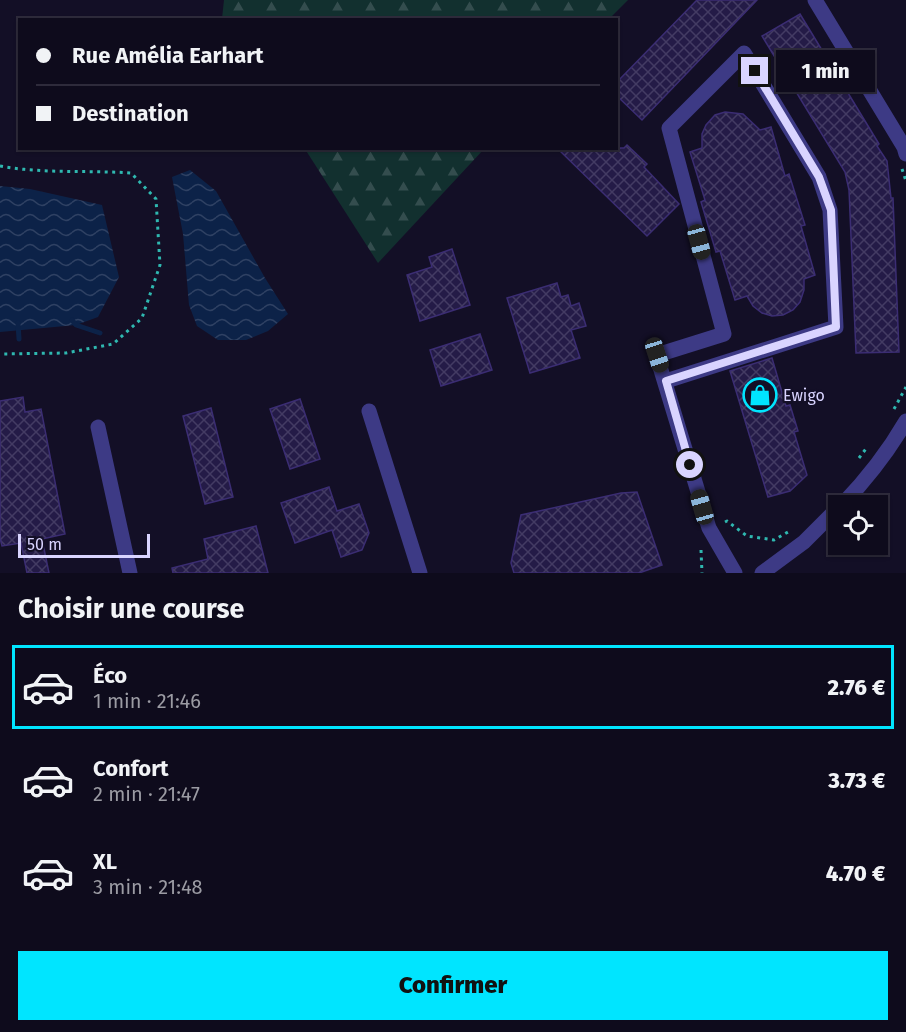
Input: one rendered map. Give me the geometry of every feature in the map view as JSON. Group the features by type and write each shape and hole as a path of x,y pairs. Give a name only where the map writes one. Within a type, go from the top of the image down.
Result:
{"street":[{"path":"815,0 905,150"},
{"path":"666,381 836,327 831,210 819,177 744,53 669,129 724,334 656,351 708,528 735,573"},
{"path":"369,411 420,573"},
{"path":"852,495 892,445 906,421"},
{"path":"98,427 130,573"},
{"path":"762,573 804,542 828,519"}],"path":[{"path":"0,166 28,171 131,173 156,199 159,265 142,318 113,345 66,353 0,354"},
{"path":"891,416 906,387"},
{"path":"856,462 870,443"},
{"path":"702,573 702,553 696,532 727,521 747,536 774,540 789,531"}],"green space":[{"path":"224,0 628,0 610,18 222,18"},
{"path":"306,150 483,150 378,263"}],"water":[{"path":"190,170 216,191 288,314 268,331 246,340 218,340 197,326 189,305 183,234 172,177"},
{"path":"0,186 30,189 102,205 119,277 98,317 76,325 0,332"}],"building":[{"path":"697,0 757,0 642,120 618,97 618,81"},
{"path":"800,14 887,161 891,198 893,198 899,352 856,353 849,190 845,172 762,36"},
{"path":"725,112 743,114 760,130 771,127 785,176 789,174 805,225 801,226 815,275 804,279 804,290 800,302 793,310 783,315 772,316 762,313 753,306 747,296 735,300 720,251 716,252 701,202 705,200 690,152 702,148 702,134 706,125 715,115"},
{"path":"627,145 647,164 644,167 679,204 647,236 559,150 618,150 618,148 624,148"},
{"path":"452,249 470,305 420,321 407,275 432,267 429,257"},
{"path":"557,283 561,297 568,295 571,306 579,303 586,326 571,330 580,358 530,373 507,298"},
{"path":"480,334 492,370 441,386 430,350"},
{"path":"772,358 786,406 790,405 798,431 794,432 807,475 790,491 768,497 730,371"},
{"path":"23,397 25,412 41,409 65,534 42,539 49,573 27,573 21,543 2,546 0,538 0,401"},
{"path":"300,399 320,459 290,469 270,409"},
{"path":"211,408 233,497 205,504 183,416"},
{"path":"329,487 337,511 359,504 369,533 362,550 341,557 332,530 295,543 281,503"},
{"path":"637,492 662,565 639,573 514,573 511,563 521,515 621,493"},
{"path":"256,526 268,573 173,573 172,568 208,559 204,539"}],"waterway":[{"path":"72,320 76,325 100,333"},
{"path":"18,323 19,339"}],"place":[{"name":"Ewigo","path":"760,395"}],"route":[{"path":"690,465 666,381 836,327 831,210 819,177 755,71"}]}
